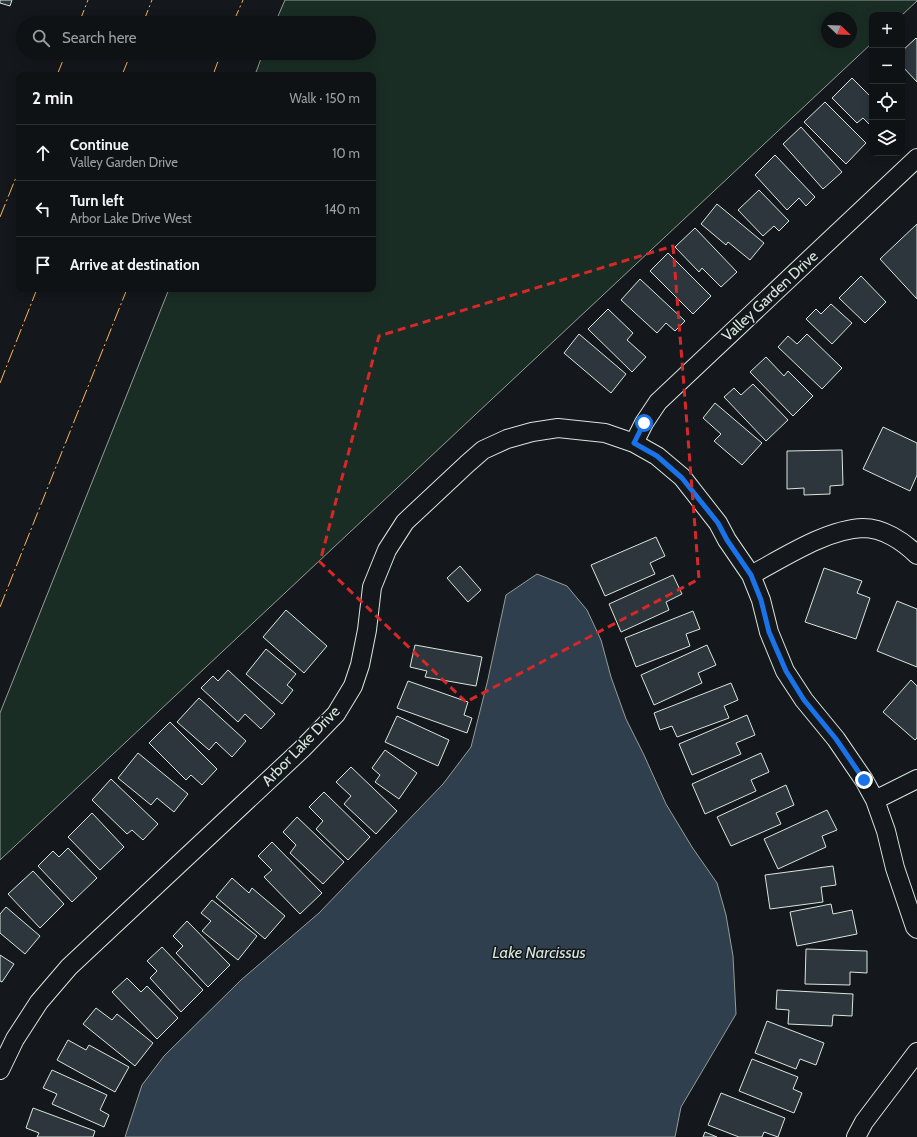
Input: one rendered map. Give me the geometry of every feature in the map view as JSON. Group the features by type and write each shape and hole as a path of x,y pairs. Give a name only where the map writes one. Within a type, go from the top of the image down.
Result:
{"street":[{"name":"Valley Garden Drive","path":"634,443 644,423 658,402 916,160"},
{"name":"Arbor Lake Drive","path":"0,1070 15,1039 39,1002 69,967 302,750 336,714 353,686 360,665 367,630 372,587 387,550 405,522 483,450 507,439 532,432 558,428 605,433 634,443 657,456 682,478 718,523 727,540 751,575 761,600 769,632 786,671 804,700 836,739 864,780 875,800 886,831 895,868 915,927 917,929"},
{"path":"751,575 833,533 863,528 877,530 894,537 906,544 917,555"},
{"path":"875,800 917,779"},
{"path":"856,1137 864,1122 917,1052"}],"highlighted area":[{"path":"673,246 699,579 466,702 320,562 379,336"}],"green space":[{"path":"285,0 917,0 905,12 869,12 869,46 0,860 0,713 168,292 376,292 376,72 256,72 260,60 376,60 376,16 278,16"}],"water":[{"name":"Lake Narcissus","path":"537,574 567,586 587,610 601,640 611,677 626,719 666,804 692,847 717,883 726,915 733,956 736,1014 681,1107 675,1137 125,1137 142,1085 164,1056 241,980 319,913 443,784 471,747 488,679 506,595"}],"building":[{"path":"0,0 12,0 10,6 0,3"},
{"path":"916,38 917,39 917,82 905,69 905,48"},
{"path":"852,78 869,95 869,124 863,118 857,123 832,98"},
{"path":"825,102 866,143 846,164 804,122"},
{"path":"801,127 842,172 823,189 783,144"},
{"path":"775,155 815,197 806,206 799,198 787,210 755,175"},
{"path":"759,190 789,221 779,231 774,226 763,236 738,210"},
{"path":"717,204 764,243 750,260 728,242 726,245 701,224"},
{"path":"917,224 917,299 880,259"},
{"path":"695,228 737,272 721,287 702,268 699,272 675,247"},
{"path":"668,253 711,296 693,314 650,271"},
{"path":"861,276 886,302 865,323 839,298"},
{"path":"640,279 685,321 675,331 666,323 657,333 621,300"},
{"path":"831,304 852,323 832,344 806,319 816,309 821,314"},
{"path":"608,309 633,333 627,340 646,357 632,372 588,329"},
{"path":"579,334 626,374 611,393 564,353"},
{"path":"807,334 842,368 822,389 778,347 788,336 797,344"},
{"path":"766,357 784,376 788,371 813,396 793,416 750,372"},
{"path":"753,384 788,420 766,441 724,397 734,388 741,395"},
{"path":"715,403 762,443 742,465 714,441 721,434 703,418"},
{"path":"883,427 917,443 917,475 910,491 863,469"},
{"path":"842,450 843,485 830,486 830,494 804,495 804,488 787,489 787,451"},
{"path":"656,537 665,556 650,563 655,574 605,596 591,565"},
{"path":"460,566 481,590 468,602 447,578"},
{"path":"824,568 862,581 857,593 870,598 856,639 805,622"},
{"path":"673,575 682,594 666,602 669,610 621,632 609,604"},
{"path":"897,601 917,609 917,667 877,651"},
{"path":"286,610 327,646 304,673 263,637"},
{"path":"693,611 700,629 686,634 690,646 636,667 625,638"},
{"path":"415,645 482,657 476,686 425,677 427,671 410,667"},
{"path":"707,645 716,665 698,673 702,683 654,705 641,675"},
{"path":"266,649 296,674 287,685 293,690 282,704 246,674"},
{"path":"228,670 275,714 261,729 245,714 238,722 201,688 213,676 218,681"},
{"path":"911,680 917,686 917,738 915,740 883,712"},
{"path":"408,681 468,702 464,715 472,718 467,733 397,708"},
{"path":"731,683 738,700 724,706 729,718 677,737 672,726 660,730 654,713"},
{"path":"199,698 246,741 232,757 216,742 209,750 177,722"},
{"path":"747,715 755,735 736,743 741,754 692,775 679,744"},
{"path":"397,716 449,740 438,766 385,742"},
{"path":"170,722 217,769 202,785 191,775 186,780 149,743"},
{"path":"385,750 417,773 399,799 375,782 380,775 372,768"},
{"path":"138,753 188,794 174,812 157,798 151,805 118,778"},
{"path":"761,753 769,772 751,780 756,791 705,814 692,784"},
{"path":"351,767 397,811 376,834 344,804 351,796 336,782"},
{"path":"111,779 158,824 143,840 132,830 127,834 92,800"},
{"path":"786,785 794,805 776,813 781,824 731,846 717,817"},
{"path":"324,792 370,837 348,860 316,829 323,821 309,807"},
{"path":"827,810 837,830 822,836 826,847 778,869 764,839"},
{"path":"92,813 124,847 100,870 68,837"},
{"path":"297,817 344,862 323,884 290,853 296,845 283,832"},
{"path":"272,842 322,893 300,914 264,877 272,870 258,856"},
{"path":"68,848 97,878 72,902 38,866 53,851 59,857"},
{"path":"833,866 836,885 821,887 823,902 770,909 765,875"},
{"path":"33,871 64,904 40,928 8,894"},
{"path":"232,878 249,893 252,888 285,916 265,939 216,897"},
{"path":"212,900 257,936 238,960 202,931 211,921 201,913"},
{"path":"831,904 833,914 852,910 857,934 797,946 790,912"},
{"path":"6,907 40,936 25,954 0,933 0,914"},
{"path":"187,921 230,965 208,987 176,953 183,946 173,936"},
{"path":"162,947 203,990 181,1012 150,978 157,971 147,961"},
{"path":"806,949 867,951 867,973 850,972 850,985 805,984"},
{"path":"0,955 14,964 2,982 0,981"},
{"path":"127,978 141,992 147,986 178,1018 157,1039 112,992"},
{"path":"777,990 853,994 852,1016 833,1015 832,1026 788,1024 789,1010 776,1009"},
{"path":"96,1008 112,1020 117,1014 153,1043 135,1066 83,1024"},
{"path":"767,1021 824,1043 816,1065 800,1059 796,1069 755,1053"},
{"path":"68,1040 86,1050 89,1045 129,1067 115,1092 57,1060"},
{"path":"752,1059 798,1077 793,1089 802,1093 794,1113 739,1091"},
{"path":"52,1070 107,1095 100,1110 109,1115 104,1127 52,1104 57,1094 43,1088"},
{"path":"721,1093 785,1118 778,1137 764,1132 762,1137 739,1137 708,1125"},
{"path":"33,1108 95,1131 93,1137 37,1137 39,1133 26,1128"},
{"path":"705,1132 717,1137 703,1137"}],"power":[{"path":"82,16 88,0"},
{"path":"146,16 152,0"},
{"path":"236,16 243,0"},
{"path":"58,72 63,60"},
{"path":"123,72 128,60"},
{"path":"214,72 218,60"},
{"path":"0,217 16,177"},
{"path":"0,383 36,292"},
{"path":"0,607 126,292"}],"route":[{"path":"644,423 634,443 657,456 682,478 718,523 727,540 751,575 761,600 769,632 778,656 786,671 804,700 836,739 864,780"}]}
